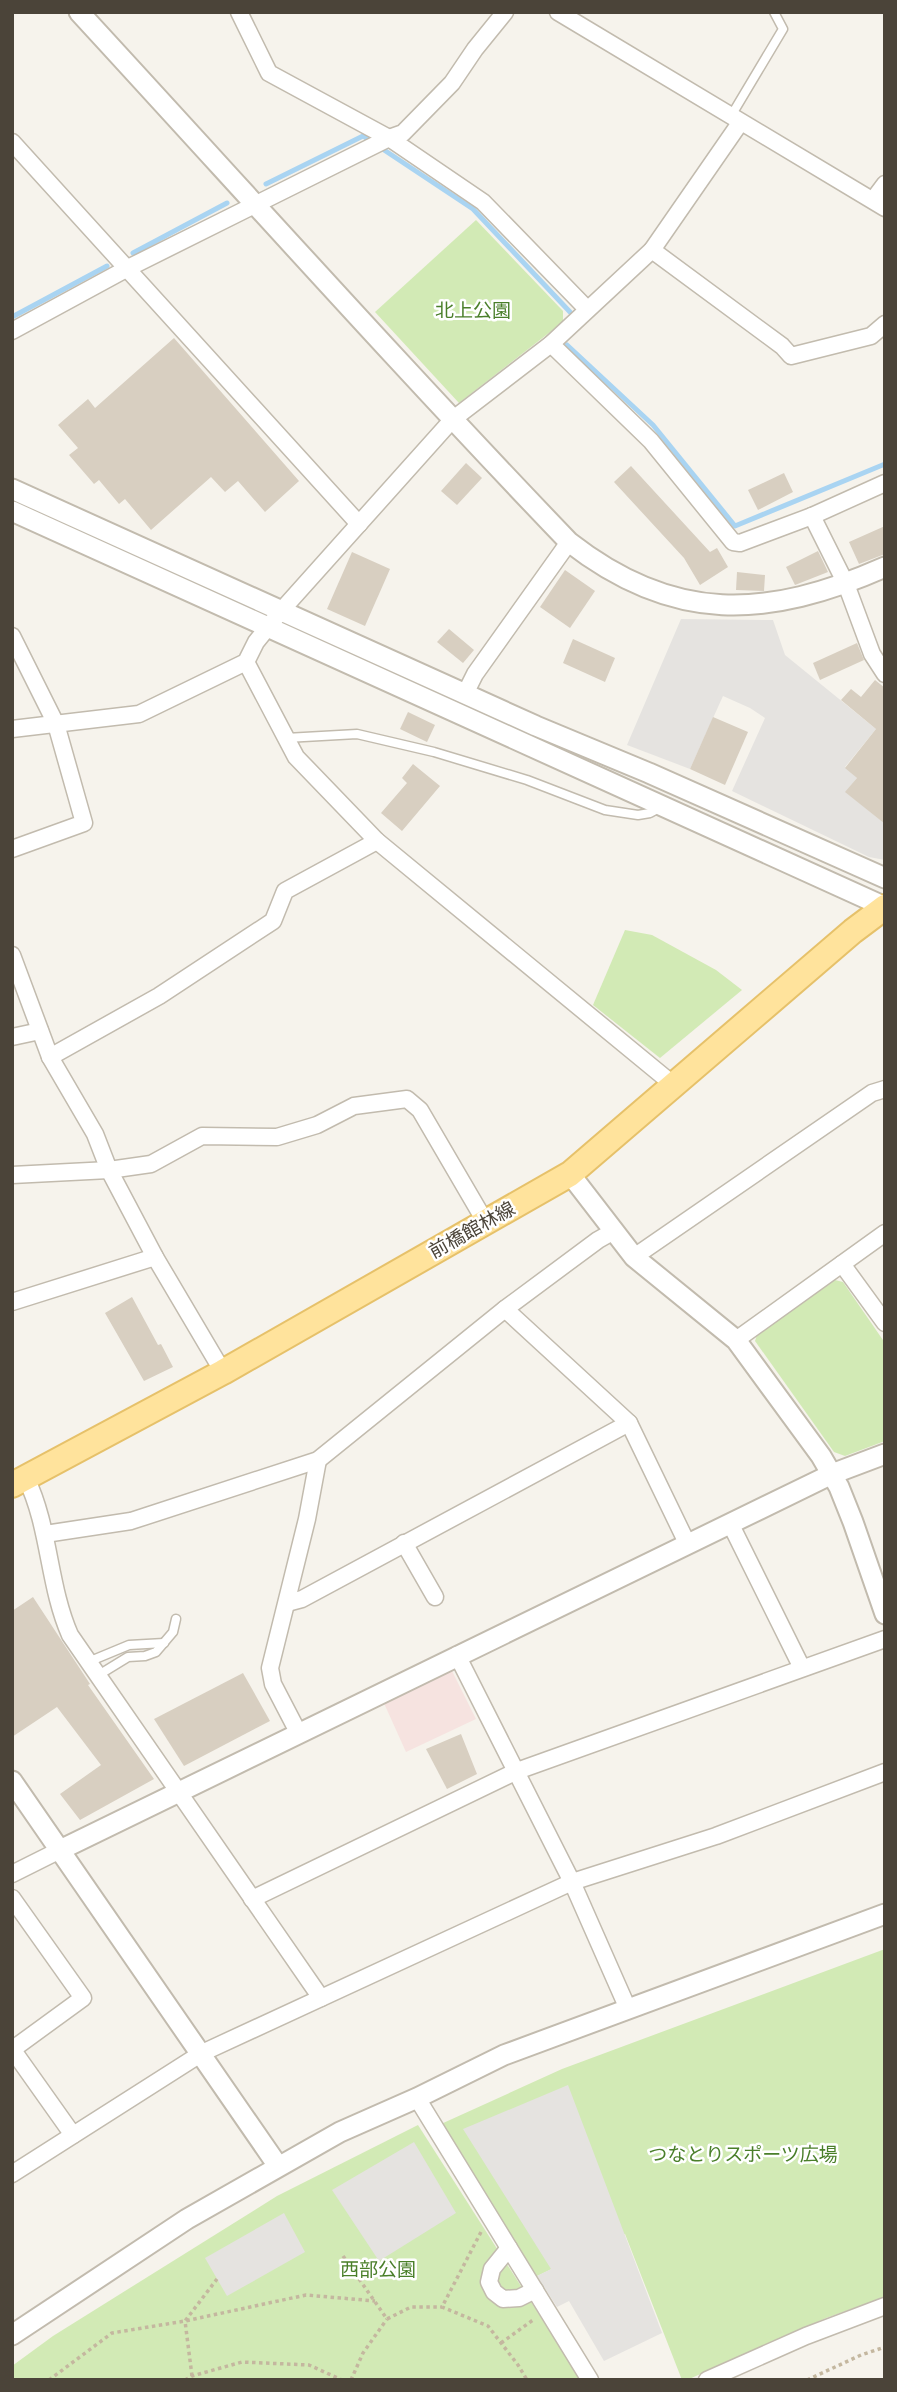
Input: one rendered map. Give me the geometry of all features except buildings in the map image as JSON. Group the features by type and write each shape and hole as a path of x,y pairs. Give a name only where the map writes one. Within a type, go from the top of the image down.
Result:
{"main road":[{"name":"前橋館林線","path":"19,1482 223,1372 570,1174 853,931 885,907"}],"street":[{"path":"79,12 452,420 569,542 610,571 644,587 680,599 731,606 774,604 846,584 885,567"},
{"path":"239,12 269,74 389,138 483,202 587,309"},
{"path":"12,331 128,268 389,138 404,134 452,83 505,12"},
{"path":"558,12 879,204 885,184"},
{"path":"12,729 139,714 246,662 267,627 452,420 551,344 652,250 736,120"},
{"path":"12,142 359,524"},
{"path":"652,250 782,346 791,356 871,336 885,324"},
{"path":"551,344 651,440 733,542 740,543 812,516 885,483"},
{"path":"12,489 465,694 885,878"},
{"path":"12,511 885,907"},
{"path":"812,516 846,584 872,654 885,674"},
{"path":"465,694 483,663 569,542"},
{"path":"12,636 56,724 84,823 12,849"},
{"path":"246,662 296,757 377,841 674,1086"},
{"path":"50,1057 159,996 273,921 285,891 377,841"},
{"path":"12,955 50,1057 95,1134 109,1170 155,1258 223,1372"},
{"path":"12,1037 40,1031"},
{"path":"634,1258 872,1093 885,1089"},
{"path":"12,1175 109,1170 151,1164 202,1136 277,1137 317,1125 354,1106 407,1099 421,1110 486,1223"},
{"path":"570,1174 634,1258 736,1340 821,1456 853,1522 885,1614"},
{"path":"45,1534 131,1521 318,1460 505,1309 614,1231"},
{"path":"736,1340 885,1233"},
{"path":"12,1302 155,1258"},
{"path":"842,1264 885,1324"},
{"path":"505,1309 629,1423 687,1543"},
{"path":"287,1603 302,1599 629,1423"},
{"path":"12,1874 687,1543 832,1474 885,1454"},
{"path":"299,1734 271,1677 270,1668 318,1460"},
{"path":"19,1482 34,1494 61,1615 70,1635 321,1998"},
{"path":"730,1523 802,1668"},
{"path":"404,1543 435,1597"},
{"path":"252,1899 517,1771 885,1639"},
{"path":"457,1655 572,1882 628,2009"},
{"path":"12,2174 202,2053 572,1882 716,1836 885,1772"},
{"path":"12,1781 278,2166"},
{"path":"12,1898 83,1998 12,2049 73,2136"},
{"path":"14,2329 135,2252 340,2132 504,2055 885,1914"},
{"path":"417,2098 590,2380"},
{"path":"509,2248 492,2269 488,2282 494,2292 503,2299 519,2298 535,2290"},
{"path":"707,2380 806,2336 885,2306"}],"lane":[{"path":"736,120 783,29 774,12"},
{"path":"286,738 357,734 434,752 527,780 605,810 638,815 650,813 663,806"},
{"path":"93,1669 128,1657 156,1652 173,1632 176,1619"},
{"path":"93,1669 129,1645 164,1643"}],"path":[{"path":"442,2307 484,2228"},
{"path":"344,2256 387,2319"},
{"path":"192,2376 185,2321 217,2278"},
{"path":"49,2380 112,2333 185,2321 306,2295 375,2301"},
{"path":"351,2380 363,2353 387,2319 411,2306 442,2307 488,2326 527,2380"},
{"path":"501,2343 540,2316"},
{"path":"807,2380 885,2347"},
{"path":"185,2380 242,2362 309,2365 342,2380"}],"shaded area":[{"path":"681,619 773,620 785,655 876,729 845,767 857,778 846,792 885,824 885,860 869,857 732,791 765,718 750,708 723,696 690,769 627,745"},
{"path":"450,1667 476,1719 406,1752 383,1701"},
{"path":"568,2085 662,2333 604,2361 569,2301 557,2307 537,2276 551,2269 463,2129"},
{"path":"414,2142 456,2213 379,2261 332,2190"},
{"path":"284,2213 305,2252 227,2296 205,2258"}],"green space":[{"name":"北上公園","path":"476,220 563,311 563,322 459,403 375,312"},
{"path":"625,930 652,935 716,970 742,990 660,1058 593,1005"},
{"path":"835,1280 843,1282 885,1343 885,1441 845,1456 834,1452 755,1341 757,1335"},
{"name":"つなとりスポーツ広場","path":"885,1949 885,2297 826,2318 682,2380 625,2234 535,2277 441,2124 562,2069"},
{"name":"西部公園","path":"418,2125 581,2380 12,2380 12,2366 53,2336 277,2196"}],"waterway":[{"path":"266,184 363,136 473,209 570,312"},
{"path":"133,253 227,203"},
{"path":"12,317 107,266"},
{"path":"567,345 653,425 735,526 885,464"}]}
